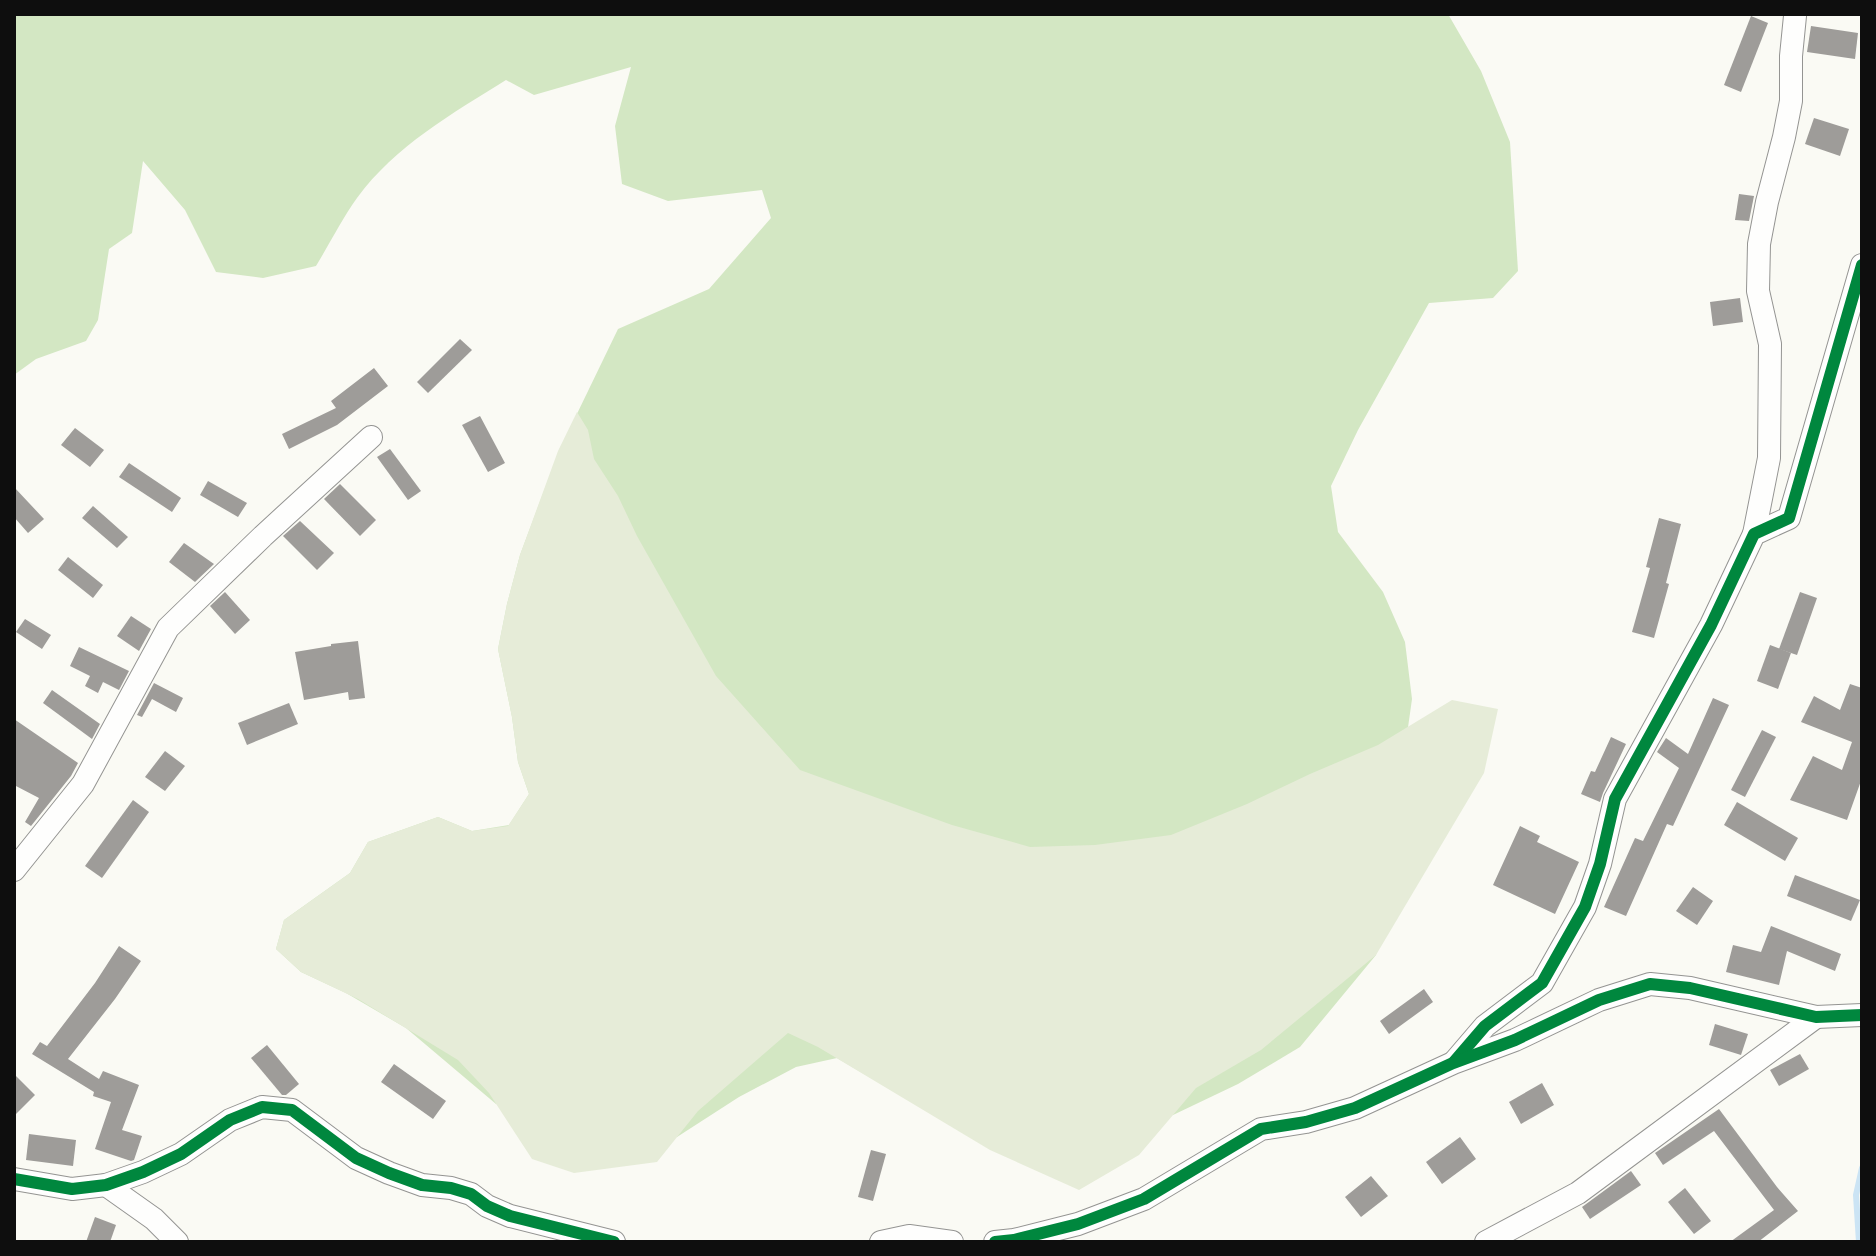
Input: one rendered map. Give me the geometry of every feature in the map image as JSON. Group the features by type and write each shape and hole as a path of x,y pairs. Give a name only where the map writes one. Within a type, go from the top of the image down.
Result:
{"street":[{"path":"1453,1063 1485,1026 1542,983 1557,957 1585,907 1600,864 1615,799 1711,625 1754,534 1769,458 1770,344 1758,291 1759,244 1791,101 1795,16"},
{"path":"1754,534 1789,518 1862,265"},
{"path":"14,870 83,784 168,628 371,437"},
{"path":"995,1242 1078,1224 1144,1199 1261,1129 1306,1122 1355,1108 1453,1063 1515,1040 1599,1000 1650,984 1690,988 1816,1017 1862,1015"},
{"path":"1486,1242 1578,1193 1816,1017"},
{"path":"14,1179 72,1189 106,1185 181,1154 230,1120 262,1107 292,1110 356,1158 389,1173 422,1185 471,1194 487,1206 510,1216 614,1242"},
{"path":"106,1185 154,1219 177,1242"},
{"path":"881,1242 909,1236 952,1242"}],"green space":[{"path":"14,14 1448,14 1481,71 1510,142 1518,271 1493,298 1429,303 1358,430 1331,486 1338,532 1383,592 1405,642 1412,699 1376,955 1300,1047 1238,1084 1173,1115 922,1108 837,1058 796,1067 739,1097 677,1137 496,1104 406,1028 346,993 301,972 276,949 284,920 350,873 368,842 438,817 472,831 509,825 529,794 518,762 498,649 520,555 559,451 618,329 709,289 771,218 762,190 668,201 622,184 615,126 631,67 534,95 506,80 426,132 389,162 357,198 316,266 263,278 216,272 185,210 143,161 132,233 109,249 98,320 86,341 36,359 14,375"},
{"path":"577,412 588,430 594,459 618,496 637,536 716,676 800,770 952,825 1030,847 1095,845 1171,835 1378,745 1452,700 1498,709 1484,773 1376,955 1261,1050 1196,1088 1139,1155 1079,1190 990,1150 818,1047 788,1033 698,1111 657,1162 574,1173 532,1159 489,1093 458,1060 358,999 301,972 276,949 284,920 350,873 368,842 438,817 472,831 508,826 529,794 518,762 498,649 520,555 558,451"}],"building":[{"path":"1751,16 1768,23 1741,92 1724,85"},
{"path":"1811,26 1858,33 1855,59 1807,52"},
{"path":"1814,118 1849,129 1840,156 1805,144"},
{"path":"1739,194 1754,196 1749,221 1735,220"},
{"path":"1740,298 1743,322 1713,326 1710,302"},
{"path":"460,339 472,350 428,393 417,382"},
{"path":"374,368 388,386 337,425 289,449 282,434 336,408 331,401"},
{"path":"480,416 505,463 488,472 462,425"},
{"path":"75,428 104,450 90,467 61,445"},
{"path":"390,449 421,491 408,500 377,457"},
{"path":"129,463 181,498 172,512 119,477"},
{"path":"208,481 247,503 238,517 200,495"},
{"path":"340,484 376,520 360,536 324,499"},
{"path":"14,487 44,519 28,533 14,517"},
{"path":"93,506 128,537 117,548 82,518"},
{"path":"1659,518 1681,524 1654,638 1632,632 1650,568 1646,567"},
{"path":"300,521 334,553 317,570 283,536"},
{"path":"184,543 214,564 195,582 169,562"},
{"path":"68,557 103,585 93,598 58,570"},
{"path":"225,592 250,620 235,634 210,606"},
{"path":"1800,592 1817,598 1797,655 1779,649"},
{"path":"131,616 151,629 139,651 117,636"},
{"path":"25,619 51,635 42,649 16,632"},
{"path":"358,641 365,698 349,700 348,692 304,700 295,652"},
{"path":"1770,645 1791,653 1778,689 1757,681"},
{"path":"79,647 129,671 119,690 103,682 98,693 85,686 90,676 70,666"},
{"path":"154,683 183,698 176,712 152,699 142,717 137,715"},
{"path":"1850,684 1862,688 1862,778 1847,820 1790,800 1813,756 1842,770 1852,742 1801,722 1814,696 1840,710"},
{"path":"52,690 100,724 92,739 43,703"},
{"path":"1713,698 1729,705 1673,826 1667,824 1626,916 1604,907 1635,838 1643,841 1679,768 1657,752 1666,738 1688,754"},
{"path":"289,703 298,724 247,745 238,723"},
{"path":"14,719 78,763 31,826 25,822 39,798 14,785"},
{"path":"1762,730 1776,737 1745,797 1731,790"},
{"path":"1611,737 1626,744 1600,802 1581,794"},
{"path":"165,751 185,766 165,791 145,777"},
{"path":"133,800 149,812 102,878 85,866"},
{"path":"1737,802 1798,838 1785,861 1724,825"},
{"path":"1520,826 1540,836 1537,842 1579,862 1555,914 1493,885"},
{"path":"1795,875 1860,900 1851,921 1787,896"},
{"path":"1693,887 1713,901 1697,925 1676,911"},
{"path":"1771,926 1841,954 1835,971 1787,951 1779,985 1726,972 1733,945 1761,952"},
{"path":"119,946 141,961 68,1059 99,1079 103,1071 139,1085 122,1130 142,1136 131,1161 95,1149 111,1102 93,1096 94,1092 32,1054 40,1042 47,1046"},
{"path":"1424,989 1433,1002 1389,1034 1380,1021"},
{"path":"1715,1024 1748,1034 1741,1055 1709,1045"},
{"path":"267,1045 299,1084 286,1095 282,1095 251,1058"},
{"path":"1800,1054 1809,1069 1779,1086 1770,1070"},
{"path":"394,1064 446,1101 433,1119 381,1082"},
{"path":"14,1074 35,1095 14,1116"},
{"path":"1542,1083 1554,1105 1521,1124 1509,1102"},
{"path":"1719,1109 1798,1211 1758,1242 1730,1242 1774,1210 1714,1131 1663,1165 1655,1153"},
{"path":"29,1134 76,1140 73,1166 26,1160"},
{"path":"1460,1137 1476,1159 1442,1184 1426,1162"},
{"path":"871,1150 886,1154 873,1201 858,1197"},
{"path":"1631,1171 1641,1185 1590,1219 1582,1207"},
{"path":"1371,1176 1388,1196 1361,1217 1345,1197"},
{"path":"1685,1188 1711,1221 1694,1234 1668,1202"},
{"path":"95,1217 116,1225 110,1242 86,1242"}],"waterway":[{"path":"1859,1242 1856,1195 1862,1168"}],"cycle path":[{"path":"1454,1062 1485,1026 1542,983 1585,907 1600,864 1615,799 1711,625 1754,534 1789,518 1862,265"},
{"path":"995,1242 1078,1224 1144,1199 1261,1129 1306,1122 1355,1108 1453,1063 1515,1040 1599,1000 1650,984 1690,988 1816,1017 1862,1015"},
{"path":"14,1179 72,1189 106,1185 181,1154 230,1120 262,1107 292,1110 356,1158 389,1173 422,1185 471,1194 487,1206 510,1216 614,1242"}]}
